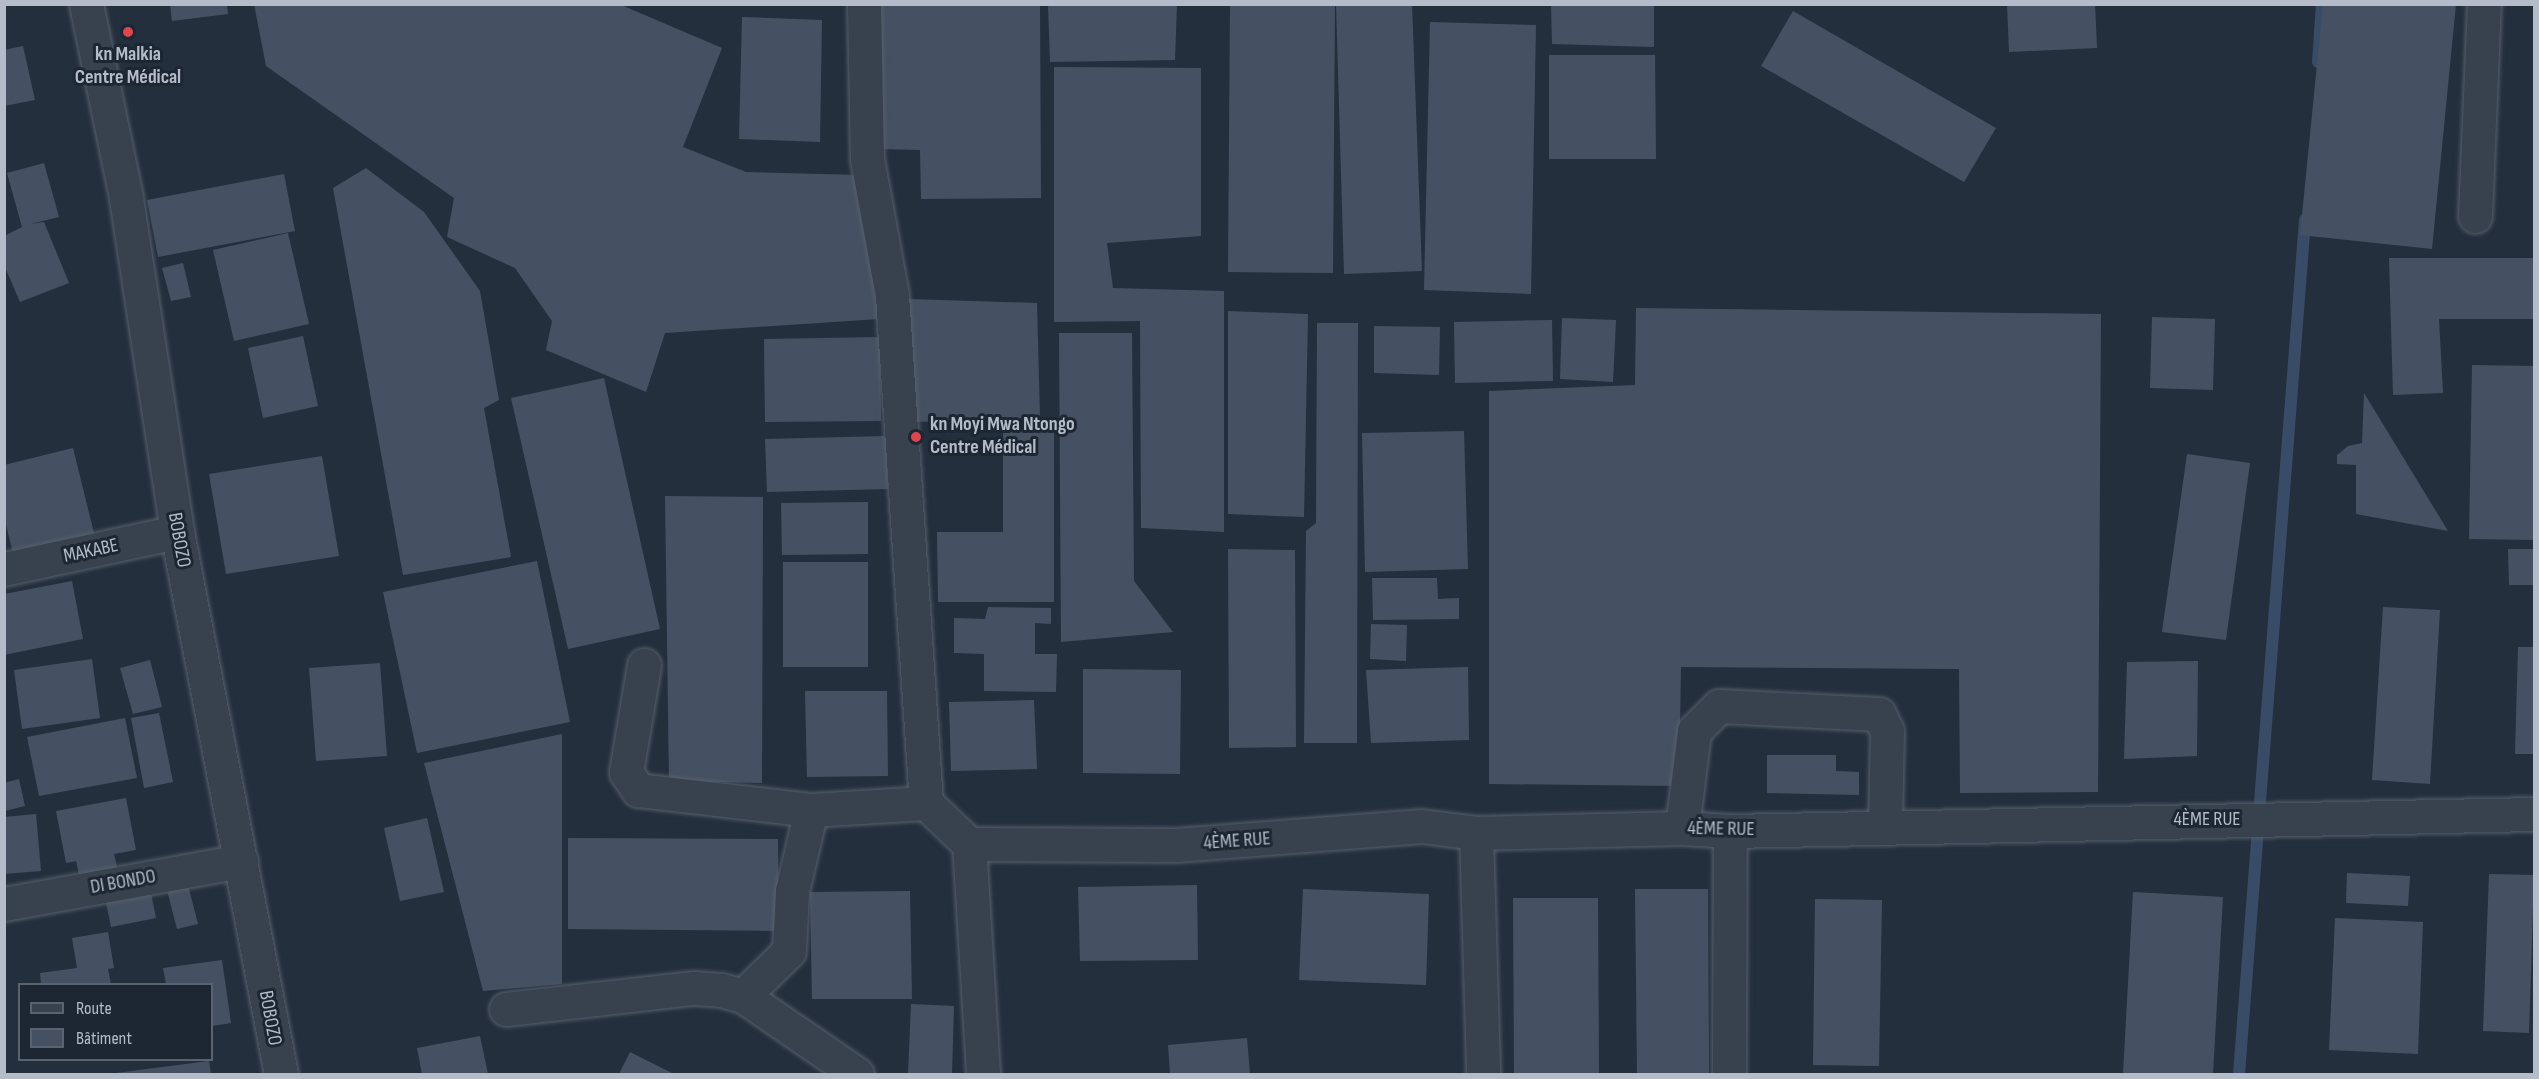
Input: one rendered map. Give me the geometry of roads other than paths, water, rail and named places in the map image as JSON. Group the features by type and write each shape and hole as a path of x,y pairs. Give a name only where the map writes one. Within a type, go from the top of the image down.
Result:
{"street":[{"name":"BOBOZO","path":"86,4 126,198 177,532 242,861 281,1074"},
{"path":"864,4 867,159 892,295 926,803 969,844 983,1074"},
{"path":"2475,216 2484,4"},
{"name":"MAKABE","path":"4,569 177,532"},
{"path":"644,665 626,772 638,790 811,810 926,803"},
{"path":"1682,828 1694,731 1719,706 1879,714 1887,731 1885,826"},
{"path":"742,996 789,951 792,891 811,810"},
{"name":"4ÈME RUE","path":"969,844 1176,845 1420,826 1476,833 1682,828 1730,831 1885,826 1959,828 2181,819 2327,819 2535,814"},
{"path":"1729,1074 1730,831"},
{"path":"1476,833 1483,1074"},
{"name":"DI BONDO","path":"4,904 242,861"},
{"path":"506,1009 694,988 742,996 857,1074"}],"waterway":[{"path":"2318,62 2322,4"},
{"path":"2239,1074 2305,220"}],"place":[{"name":"kn Malkia Centre Médical","path":"128,32"},
{"name":"kn Moyi Mwa Ntongo Centre Médical","path":"916,437"}]}
